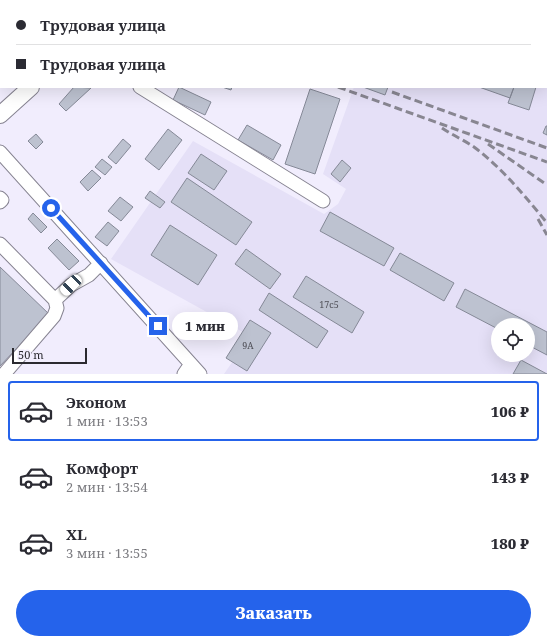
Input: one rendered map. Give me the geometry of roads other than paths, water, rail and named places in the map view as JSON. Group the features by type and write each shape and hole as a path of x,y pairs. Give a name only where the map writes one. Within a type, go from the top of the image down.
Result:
{"main road":[{"path":"0,115 30,88"}],"street":[{"path":"142,88 323,201"},
{"path":"0,152 101,264 188,369 200,374"},
{"path":"0,198 2,200 0,202"},
{"path":"0,244 55,300 57,308 54,316 4,374"},
{"path":"55,300 71,285 89,275 101,264"}],"railway":[{"path":"341,88 547,162"},
{"path":"392,92 547,148"},
{"path":"442,128 474,147 504,173 547,223"},
{"path":"488,144 547,185"},
{"path":"538,219 547,235"}]}
